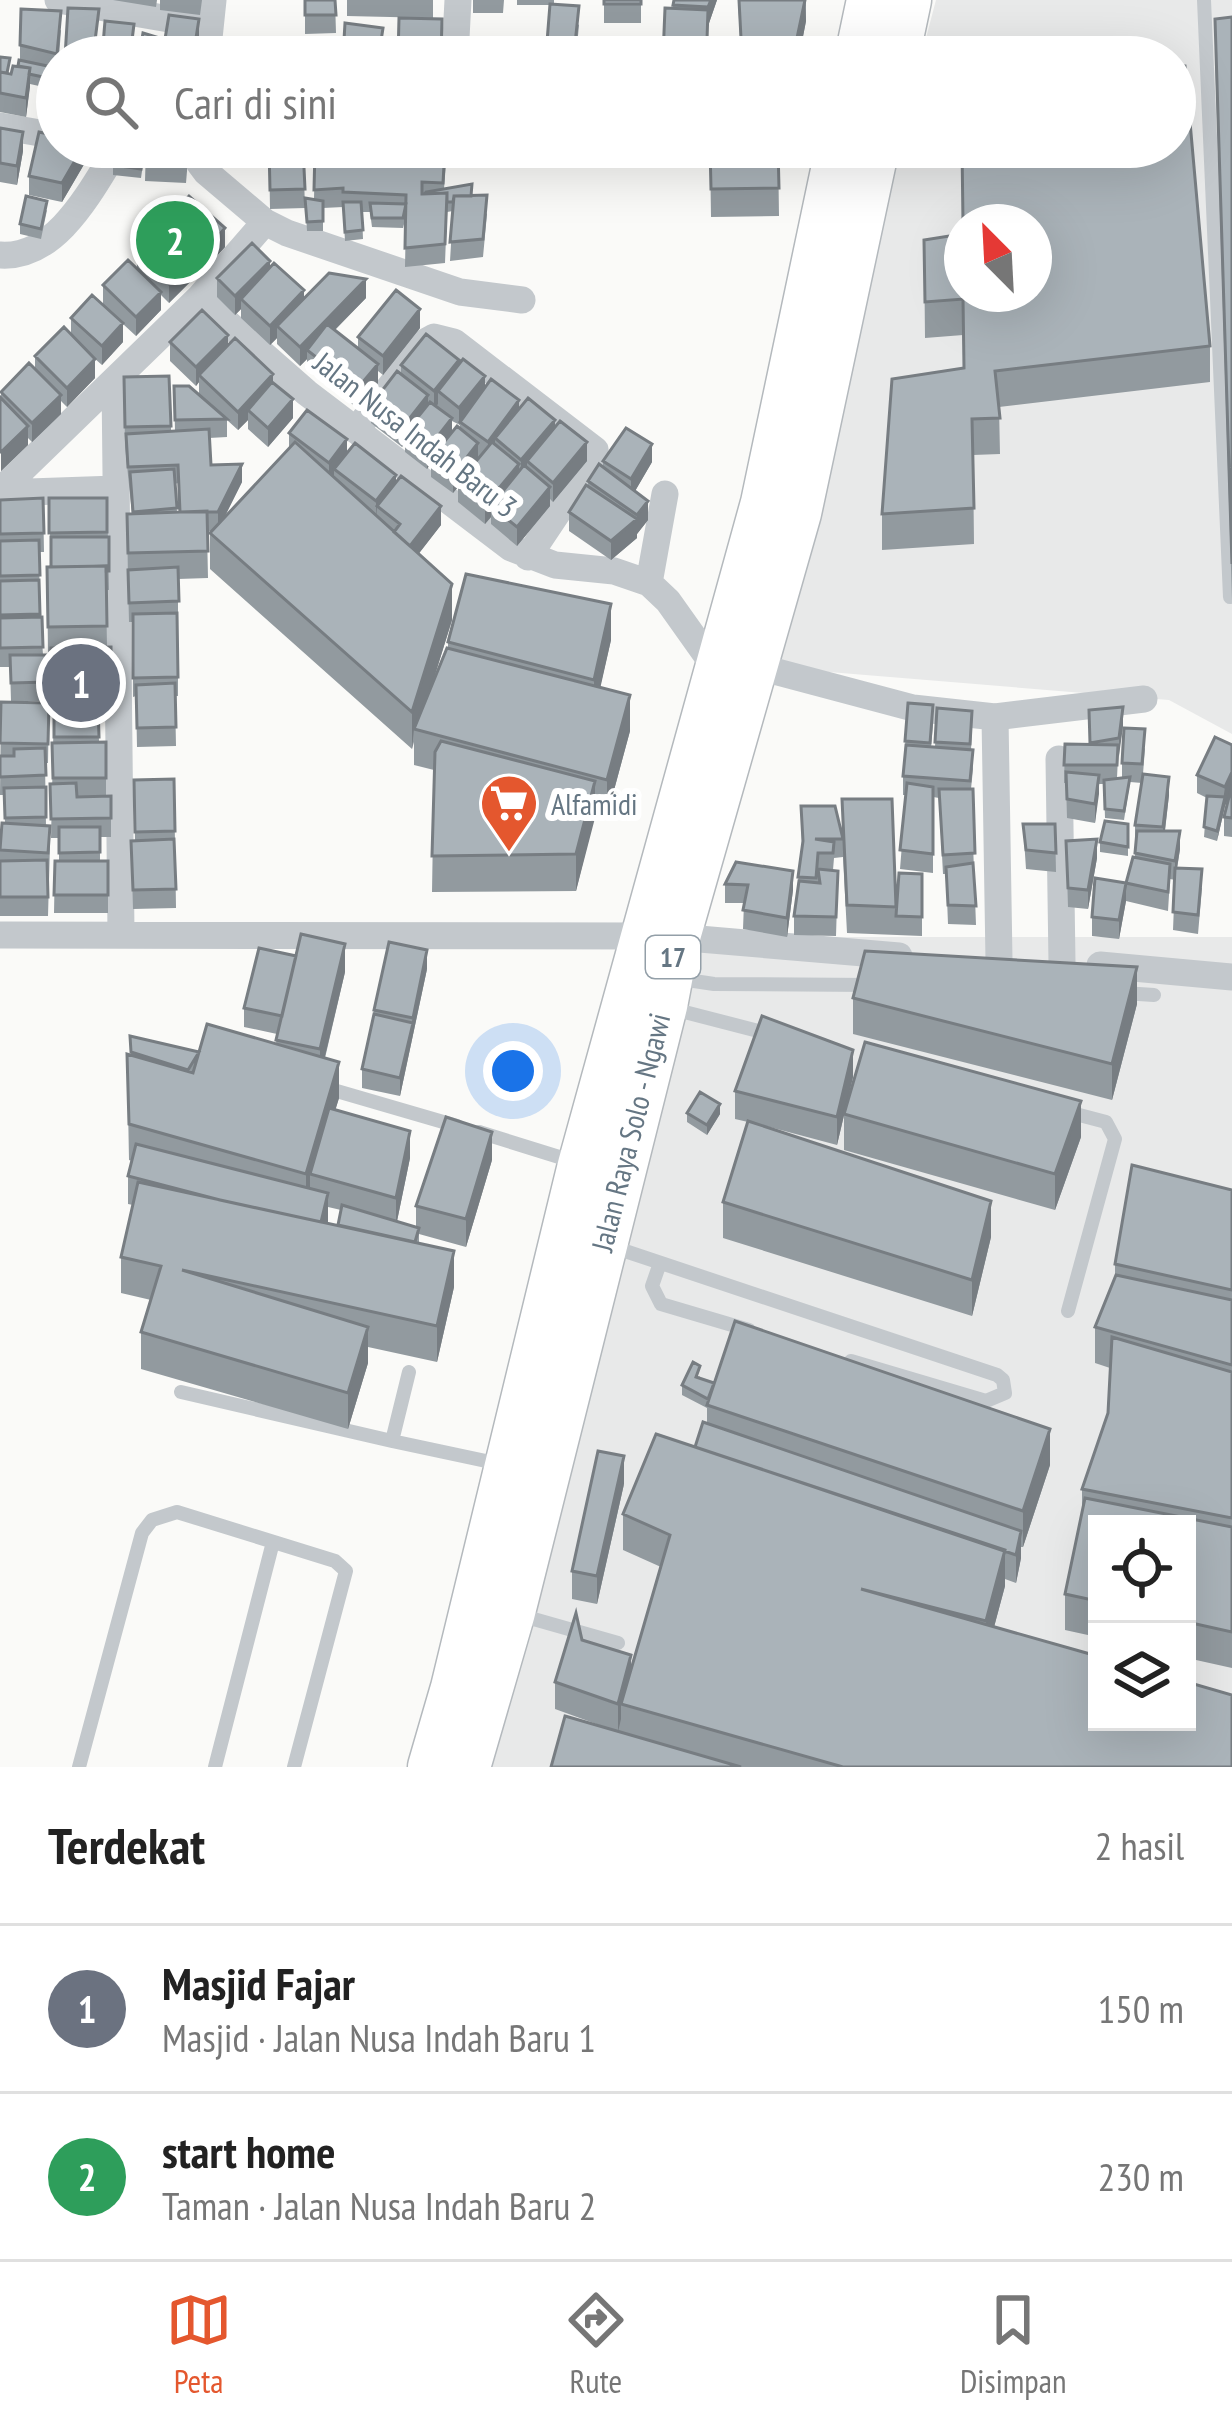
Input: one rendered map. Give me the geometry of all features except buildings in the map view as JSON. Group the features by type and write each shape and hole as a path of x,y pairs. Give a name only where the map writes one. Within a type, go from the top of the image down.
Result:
{"highway":[{"path":"863,36 871,0"},
{"path":"899,36 907,0"},
{"name":"Jalan Raya Solo - Ngawi","path":"466,1767 511,1612 602,1243 663,964 736,668 765,503 836,168"},
{"name":"Jalan Raya Solo - Ngawi","path":"736,668 797,513 871,168"},
{"name":"Jalan Raya Solo - Ngawi","path":"432,1767 582,1165 663,964"}],"street":[{"path":"58,0 211,13"},
{"path":"456,36 458,0"},
{"path":"0,125 36,132"},
{"path":"0,255 25,255 44,245 103,168"},
{"path":"203,168 259,230 287,233 460,292 522,300"},
{"path":"0,492 200,298 259,230"},
{"name":"Jalan Nusa Indah Baru 3","path":"200,298 277,368 497,539 554,565 614,572 649,583"},
{"path":"356,430 425,342 434,337 454,342 595,450 528,557"},
{"path":"115,382 110,706 121,933"},
{"path":"0,492 116,489"},
{"path":"664,494 649,583 736,668 913,708 994,717 1144,699"},
{"path":"994,717 1020,961"},
{"path":"1020,961 1059,759"},
{"path":"0,935 121,933 663,964 917,957"},
{"path":"1020,961 1232,977"}],"lane":[{"path":"1204,0 1231,597"},
{"path":"663,964 714,983 884,985"},
{"path":"663,964 797,1042"},
{"path":"1109,992 1154,995"},
{"path":"316,1085 582,1165"},
{"path":"1062,1111 1106,1122 1114,1138 1068,1311"},
{"path":"602,1243 997,1375 1005,1393 986,1401 835,1356"},
{"path":"660,1263 652,1286 661,1304 770,1336"},
{"path":"392,1441 409,1372"},
{"path":"181,1392 510,1466"},
{"path":"79,1767 147,1523 177,1512 335,1561 346,1570 294,1767"},
{"path":"215,1767 273,1542"},
{"path":"511,1612 618,1643"}],"shaded area":[{"path":"936,0 1232,0 1232,734 1169,700 755,666 890,168 1196,168 1196,36 927,36"},
{"path":"676,937 1232,937 1232,1767 490,1767"}],"place":[{"name":"start home","path":"175,240"},
{"name":"Masjid Fajar","path":"81,683"},
{"name":"Alfamidi","path":"509,854"}]}
